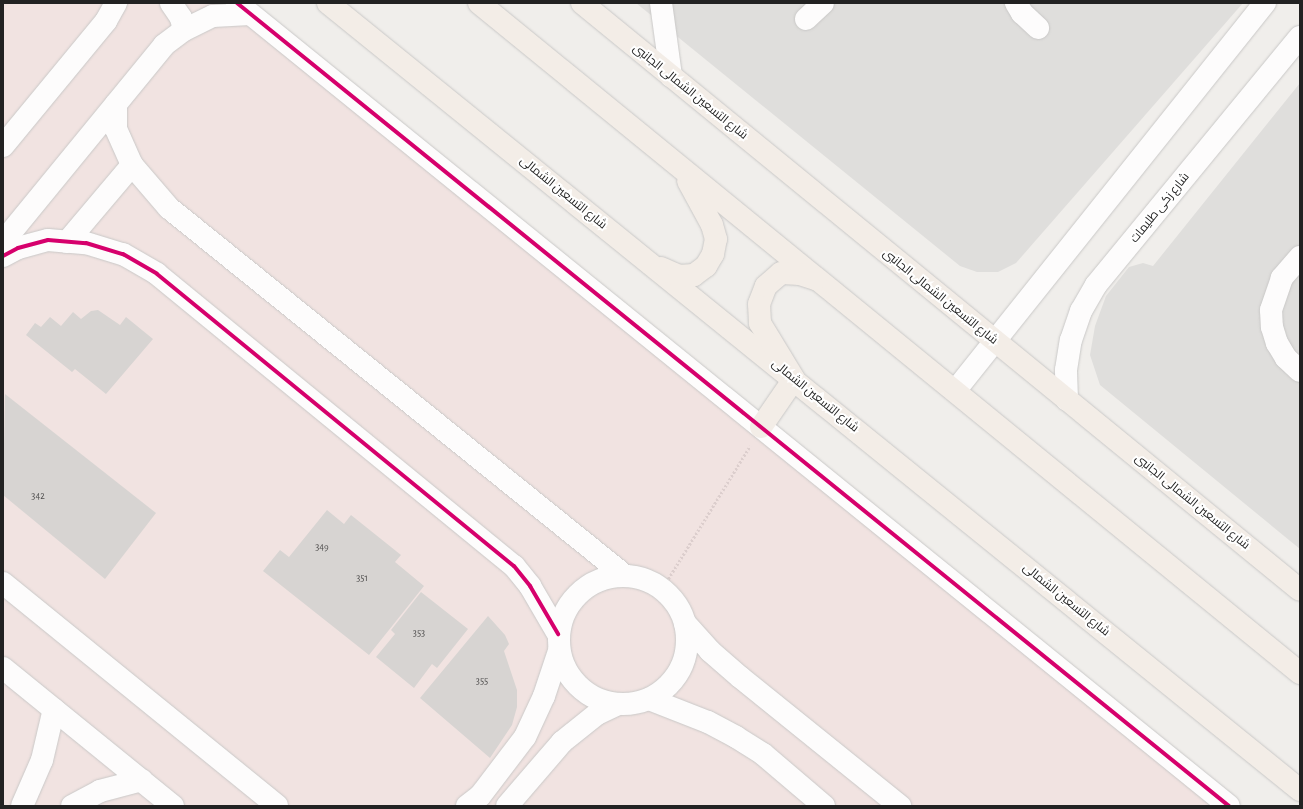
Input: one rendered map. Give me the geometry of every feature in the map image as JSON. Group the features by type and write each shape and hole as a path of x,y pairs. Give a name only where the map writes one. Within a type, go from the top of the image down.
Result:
{"main road":[{"name":"شارع التسعين الشمالى","path":"328,3 1300,790"},
{"path":"479,3 1300,673"},
{"name":"شارع التسعين الشمالى الجانبى","path":"582,3 1300,590"},
{"path":"647,261 679,276 694,275 706,266 713,254 716,239 712,225 680,168"},
{"path":"761,427 794,379 760,323 759,304 766,286 781,273 800,274 820,281"}],"street":[{"path":"3,146 106,21 116,3"},
{"path":"171,3 181,18 184,30"},
{"path":"661,3 671,76"},
{"path":"806,19 823,3"},
{"path":"1016,3 1022,13 1038,28"},
{"path":"955,392 1265,3"},
{"path":"3,242 164,45 184,30 213,16 244,8 1229,806"},
{"name":"شارع زكى طليمات","path":"1067,400 1066,370 1071,340 1082,311 1096,285 1300,37"},
{"path":"116,104 116,129 132,165 169,208 624,575"},
{"path":"67,242 132,165"},
{"path":"3,256 18,248 48,240 86,243 123,254 157,274 514,566 530,586 558,643 566,671 578,687 596,699 616,704 633,704 649,700 664,690 677,676 685,659 688,641 685,622 677,604 662,589 644,579 624,575 600,579 579,592 564,611 558,643 544,696 524,737 480,796 467,806"},
{"path":"1300,258 1282,278 1271,310 1272,327 1277,343 1286,358 1300,371"},
{"path":"3,582 277,806"},
{"path":"685,622 710,651 740,677 900,806"},
{"path":"3,668 173,806"},
{"path":"649,700 708,722 736,737 763,754 824,806"},
{"path":"508,806 562,742 597,714 616,704"},
{"path":"22,806 42,760 54,709"},
{"path":"72,806 100,791 142,780"}],"path":[{"path":"662,589 761,427"}],"shaded area":[{"path":"3,3 246,3 1211,806 3,806"},
{"path":"636,3 1243,3 1016,263 998,272 977,272 960,266"},
{"path":"1300,83 1300,549 1100,385 1090,355 1095,326 1106,296 1129,267 1143,263 1153,266"}],"building":[{"path":"98,310 120,325 126,317 153,339 106,394 75,369 72,372 26,335 35,323 41,327 50,317 61,326 73,312 81,319 91,311"},
{"path":"5,394 156,513 105,579 3,495"},
{"path":"327,510 344,524 351,515 401,555 395,562 424,586 369,655 263,571 280,550 289,557"},
{"path":"421,592 468,629 437,668 432,664 414,688 376,657 395,634 391,630"},
{"path":"488,616 505,635 509,644 504,651 517,690 517,707 512,725 490,758 420,698"}],"cycle path":[{"path":"237,3 1229,806"},
{"path":"3,256 18,248 48,240 86,243 123,254 157,274 514,566 530,586 558,634"}]}
